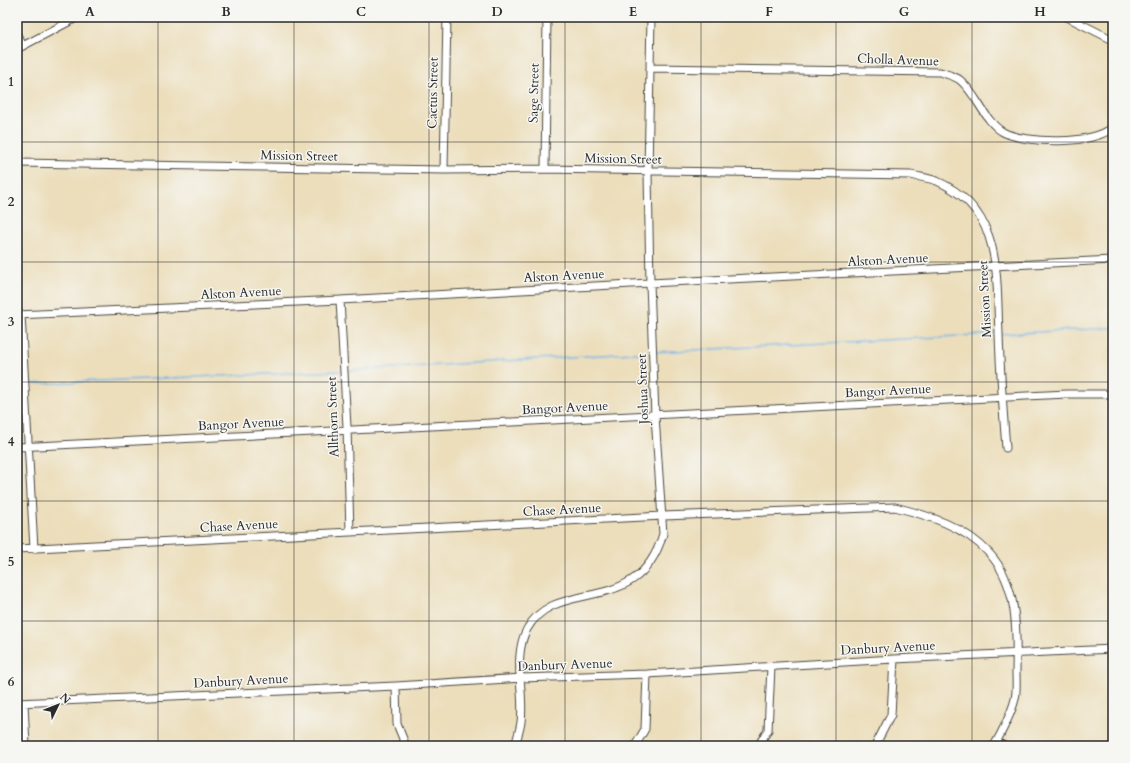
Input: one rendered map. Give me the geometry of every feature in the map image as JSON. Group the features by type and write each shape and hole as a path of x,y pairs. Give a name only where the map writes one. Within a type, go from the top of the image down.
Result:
{"street":[{"path":"17,35 20,48 78,17"},
{"name":"Cactus Street","path":"444,170 447,17"},
{"name":"Sage Street","path":"545,169 547,17"},
{"name":"Joshua Street","path":"515,746 521,722 520,659 522,638 535,617 557,602 611,590 642,573 658,550 663,534 663,516 655,416 650,283 648,172 651,17"},
{"path":"1067,17 1113,40"},
{"name":"Cholla Avenue","path":"651,68 940,72 959,79 972,92 988,117 1002,132 1022,139 1076,140 1108,132 1113,127"},
{"name":"Mission Street","path":"17,163 444,170 545,169 648,172 911,174 937,181 957,192 975,209 989,233 997,266 1002,398 1006,448"},
{"name":"Alston Avenue","path":"19,315 1113,260"},
{"name":"Allthorn Street","path":"340,300 350,532"},
{"path":"19,315 34,548"},
{"name":"Bangor Avenue","path":"17,447 1068,394 1105,394 1113,397"},
{"name":"Chase Avenue","path":"17,549 663,516 895,507 931,516 964,531 989,553 1003,574 1012,599 1016,630 1015,698 996,744"},
{"name":"Danbury Avenue","path":"21,703 396,686 521,678 647,674 894,659 1113,649"},
{"path":"875,746 890,715 894,659"},
{"path":"758,746 768,730 771,667"},
{"path":"635,746 645,729 647,674"},
{"path":"396,686 398,724 406,746"},
{"path":"21,703 26,746"},
{"path":"996,744 1004,746"}],"waterway":[{"path":"1002,334 1113,328"},
{"path":"654,352 996,334"},
{"path":"347,371 650,352"},
{"path":"27,384 341,371"},
{"path":"17,384 23,384"}]}
